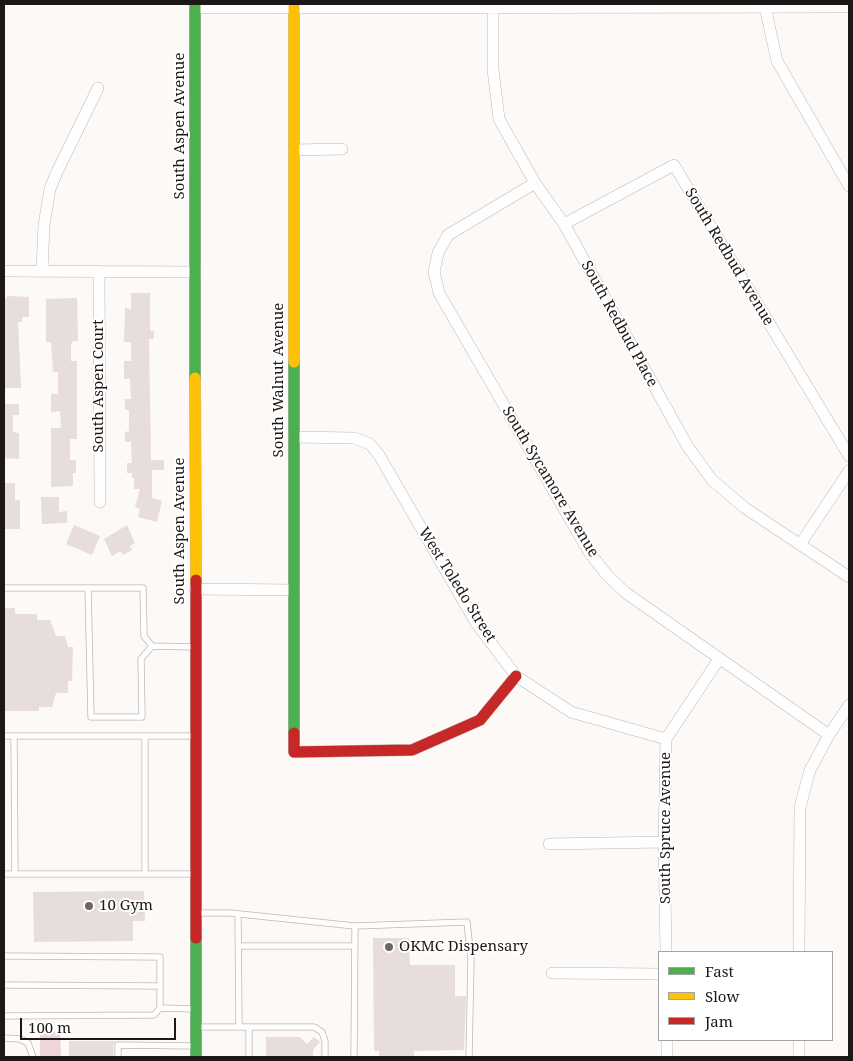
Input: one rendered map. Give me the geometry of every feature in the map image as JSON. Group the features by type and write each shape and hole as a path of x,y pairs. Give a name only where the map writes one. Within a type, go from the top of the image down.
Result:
{"main road":[{"name":"South Aspen Avenue","path":"195,6 196,1052"},
{"name":"South Walnut Avenue","path":"294,7 294,752 412,750 480,720 516,676"}],"street":[{"path":"195,6 849,6"},
{"name":"South Redbud Place","path":"493,7 493,69 499,119 535,183 564,224 688,447 712,480 745,508 849,576"},
{"path":"765,7 777,61 849,186"},
{"path":"42,271 44,225 50,189 98,88"},
{"path":"294,150 342,149"},
{"name":"South Redbud Avenue","path":"564,224 674,165 849,456"},
{"name":"South Sycamore Avenue","path":"535,183 448,235 438,253 434,272 439,293 589,552 607,574 626,593 829,735"},
{"path":"4,271 195,272"},
{"name":"South Aspen Court","path":"99,271 100,502"},
{"name":"West Toledo Street","path":"294,437 354,438 370,444 379,455 476,623 516,676 571,712 666,739"},
{"path":"801,543 849,471"},
{"path":"195,589 294,590"},
{"name":"South Spruce Avenue","path":"666,951 664,842 666,739 719,659"},
{"path":"799,951 800,807 810,770 829,735 849,705"},
{"path":"549,844 664,842"},
{"path":"552,973 658,974"},
{"path":"667,1041 667,1057"},
{"path":"799,1041 799,1057"}],"lane":[{"path":"4,588 143,588 144,636 152,646"},
{"path":"88,588 91,717 142,717 141,659 152,646"},
{"path":"152,646 195,647"},
{"path":"4,736 195,736"},
{"path":"14,736 15,874"},
{"path":"144,736 145,874"},
{"path":"4,874 196,874"},
{"path":"196,913 238,914 355,926 467,922 471,959 469,1057"},
{"path":"238,914 239,1027"},
{"path":"354,1057 355,926"},
{"path":"239,946 354,946"},
{"path":"4,956 160,957 160,1008 154,1015 4,1016"},
{"path":"4,985 160,986"},
{"path":"160,1008 196,1009"},
{"path":"196,1027 314,1027 322,1032 325,1041 325,1057"},
{"path":"249,1027 249,1057"},
{"path":"4,1038 20,1039 28,1043 33,1057"},
{"path":"118,1055 118,1045 196,1052"}],"shaded area":[{"path":"40,1032 60,1032 61,1057 40,1057"}],"building":[{"path":"131,293 150,293 150,331 154,331 154,339 149,339 151,460 164,460 164,470 152,470 152,498 162,501 157,522 138,517 140,509 135,507 140,489 134,489 132,473 127,473 127,463 132,463 131,442 125,442 125,432 129,431 129,410 125,410 125,399 131,399 130,379 124,379 124,361 131,361 131,342 124,342 125,308 131,309"},
{"path":"7,296 29,297 29,317 22,317 22,322 18,322 21,388 4,388 4,298 7,298"},
{"path":"77,298 78,341 73,341 71,344 71,361 77,361 77,439 70,439 70,460 76,460 76,473 73,473 73,486 51,487 51,428 61,428 60,411 51,412 51,394 58,394 58,372 53,372 51,342 46,342 46,299"},
{"path":"4,404 19,404 19,415 13,415 13,432 19,433 19,459 4,458"},
{"path":"4,483 15,483 15,500 20,500 20,529 4,529"},
{"path":"41,497 59,497 59,512 67,511 67,523 42,524"},
{"path":"74,525 100,536 92,555 66,544"},
{"path":"127,525 135,543 130,546 132,550 123,555 121,551 112,556 104,539"},
{"path":"4,608 15,608 15,614 37,614 37,620 50,620 56,636 65,636 68,647 73,647 72,681 68,681 68,693 56,693 52,707 39,707 39,711 4,711"},
{"name":"10 Gym","path":"144,891 145,921 133,921 133,941 34,942 33,892"},
{"path":"373,938 409,938 410,965 455,965 455,996 466,996 464,1050 414,1051 414,1057 379,1057 379,1051 374,1051"},
{"path":"266,1037 300,1037 307,1044 314,1037 320,1042 313,1050 313,1057 266,1057"},
{"path":"69,1041 116,1041 113,1045 114,1057 69,1057"}],"traffic: fast":[{"path":"195,4 195,378"},
{"path":"294,362 294,733"},
{"path":"196,938 196,1057"}],"traffic: slow":[{"path":"294,7 294,362"},
{"path":"195,378 196,580"}],"traffic: jam":[{"path":"196,580 196,938"},
{"path":"294,733 294,752 412,750 480,720 516,676"}],"place":[{"name":"10 Gym","path":"89,906"},
{"name":"OKMC Dispensary","path":"389,947"}]}
